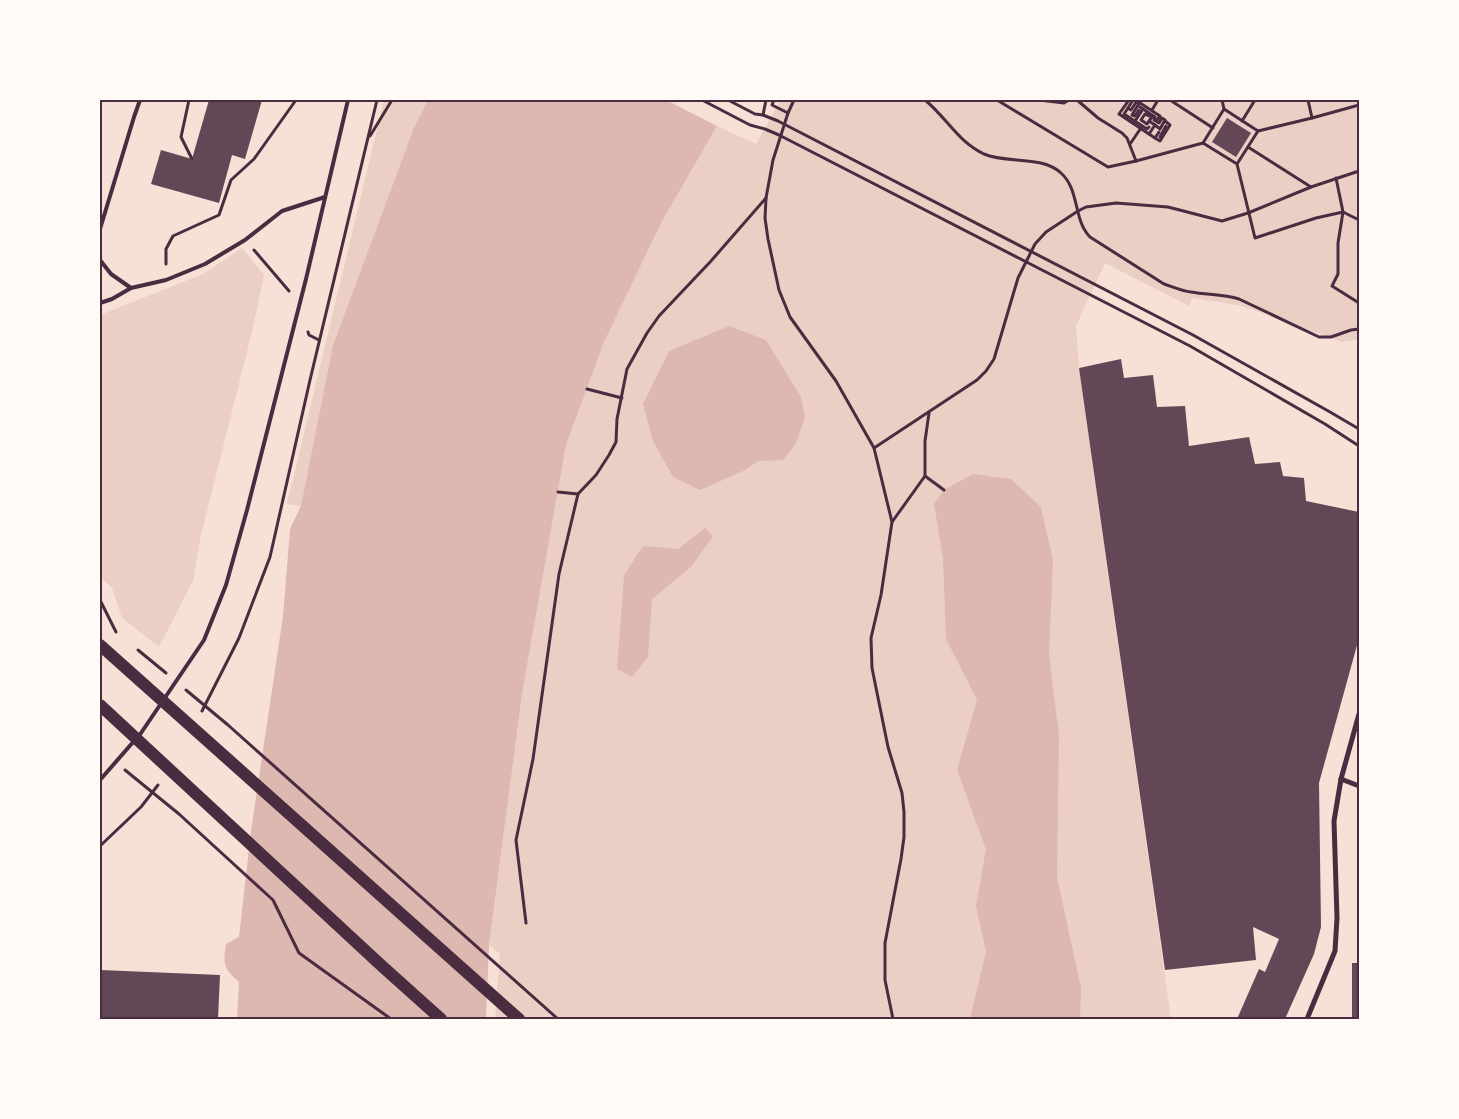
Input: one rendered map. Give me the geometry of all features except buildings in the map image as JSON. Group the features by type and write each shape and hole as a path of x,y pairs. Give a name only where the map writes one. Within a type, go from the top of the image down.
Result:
{"main road":[{"path":"102,647 519,1019"},
{"path":"100,705 368,954 441,1019"}],"street":[{"path":"1307,1019 1335,952 1337,918 1334,821 1341,779 1359,714"},
{"path":"1341,779 1359,786"}],"lane":[{"path":"100,229 140,100"},
{"path":"100,780 141,733 204,640 226,586 300,303 348,100"},
{"path":"100,303 112,299 130,288 166,280 205,264 245,240 282,211 325,196"},
{"path":"100,260 111,274 130,288"}],"path":[{"path":"189,100 181,137 192,159"},
{"path":"166,280 166,249 174,236 219,215 231,180 254,159 296,100"},
{"path":"209,694 239,638 270,557 319,340 377,100"},
{"path":"368,139 392,100"},
{"path":"702,100 750,125 779,135 1190,346 1325,424 1359,446"},
{"path":"728,100 756,114 763,115 787,126 1193,335 1359,429"},
{"path":"763,115 766,100"},
{"path":"774,100 772,105 788,113"},
{"path":"794,100 788,113 774,160 766,198 765,218 779,290 790,317 836,381 874,448 892,522 881,595 871,638 872,668 877,698 888,747 902,792 904,812 904,837 901,859 885,943 884,980 893,1019"},
{"path":"925,100 967,144 982,153 996,158 1035,162 1061,173 1076,199 1083,230 1090,237 1164,284 1191,292 1225,295 1239,299 1319,337 1332,337 1359,329"},
{"path":"997,100 1108,167 1136,162 1203,143 1224,110 1222,100"},
{"path":"1039,100 1064,103 1069,100"},
{"path":"1077,100 1098,118 1127,138 1136,162"},
{"path":"1129,100 1119,114 1149,134"},
{"path":"1133,100 1124,114 1147,129 1149,127"},
{"path":"1152,110 1158,100"},
{"path":"1170,100 1213,128"},
{"path":"1242,121 1255,100"},
{"path":"1308,100 1312,118"},
{"path":"1128,108 1131,110 1137,101 1140,102"},
{"path":"1140,102 1160,116 1157,131"},
{"path":"1140,102 1130,114 1134,116 1141,109"},
{"path":"1224,110 1258,130 1359,105"},
{"path":"1135,121 1141,109"},
{"path":"1141,109 1155,117 1154,120 1160,141 1169,125"},
{"path":"1157,131 1162,118 1169,125"},
{"path":"1149,121 1157,131"},
{"path":"1149,134 1169,125"},
{"path":"1130,144 1141,128"},
{"path":"1258,130 1237,164 1255,238 1316,218 1343,212 1359,220"},
{"path":"1149,134 1157,131"},
{"path":"1203,143 1237,164"},
{"path":"1248,147 1312,188"},
{"path":"874,448 977,380 986,370 994,359 1000,342 1018,278 1035,244 1046,232 1086,207 1116,203 1168,207 1222,221 1359,171"},
{"path":"1336,178 1343,212 1338,243 1338,274 1332,286 1359,303"},
{"path":"526,923 516,840 533,760 559,574 578,494 596,475 610,455 616,442 617,419 627,369 647,333 659,316 711,261 766,198"},
{"path":"245,240 300,303 309,335 319,340"},
{"path":"587,390 622,398"},
{"path":"892,522 925,476 925,441 929,412"},
{"path":"925,476 944,490"},
{"path":"558,492 578,494"},
{"path":"100,600 115,632 123,638"},
{"path":"138,650 168,675"},
{"path":"183,688 228,725 558,1019"},
{"path":"124,770 179,814 273,900 299,953 391,1019"}],"shaded area":[{"path":"384,100 428,100 413,130 333,345 301,506 287,504"},
{"path":"428,100 732,100 662,221 604,342 566,445 522,694 489,945 486,1019 237,1019 239,982 225,965 225,951 226,944 239,937 251,831 283,616 290,529 301,506 333,345 413,130"},
{"path":"775,100 1359,100 1359,340 1342,342 1242,306 1192,298 1189,306 1105,263 1076,326 1079,368 1171,1019 495,1019 500,954 489,945 522,693 566,445 604,342 634,275 674,197 717,126 756,144 779,103"},
{"path":"242,248 264,275 253,328 200,539 194,579 159,647 122,618 112,588 100,576 100,315 203,274"},
{"path":"729,326 766,340 801,397 805,418 795,445 783,460 758,461 743,471 700,490 673,477 653,441 643,404 669,351"},
{"path":"973,474 1011,479 1041,507 1053,560 1049,655 1059,735 1057,877 1081,988 1080,1019 970,1018 986,952 976,906 986,849 957,770 977,700 946,639 943,559 934,504 944,490"},
{"path":"705,528 713,536 691,567 652,599 648,657 632,677 617,669 624,575 643,546 678,549"}],"pier":[{"path":"666,100 735,100 719,127"}]}
